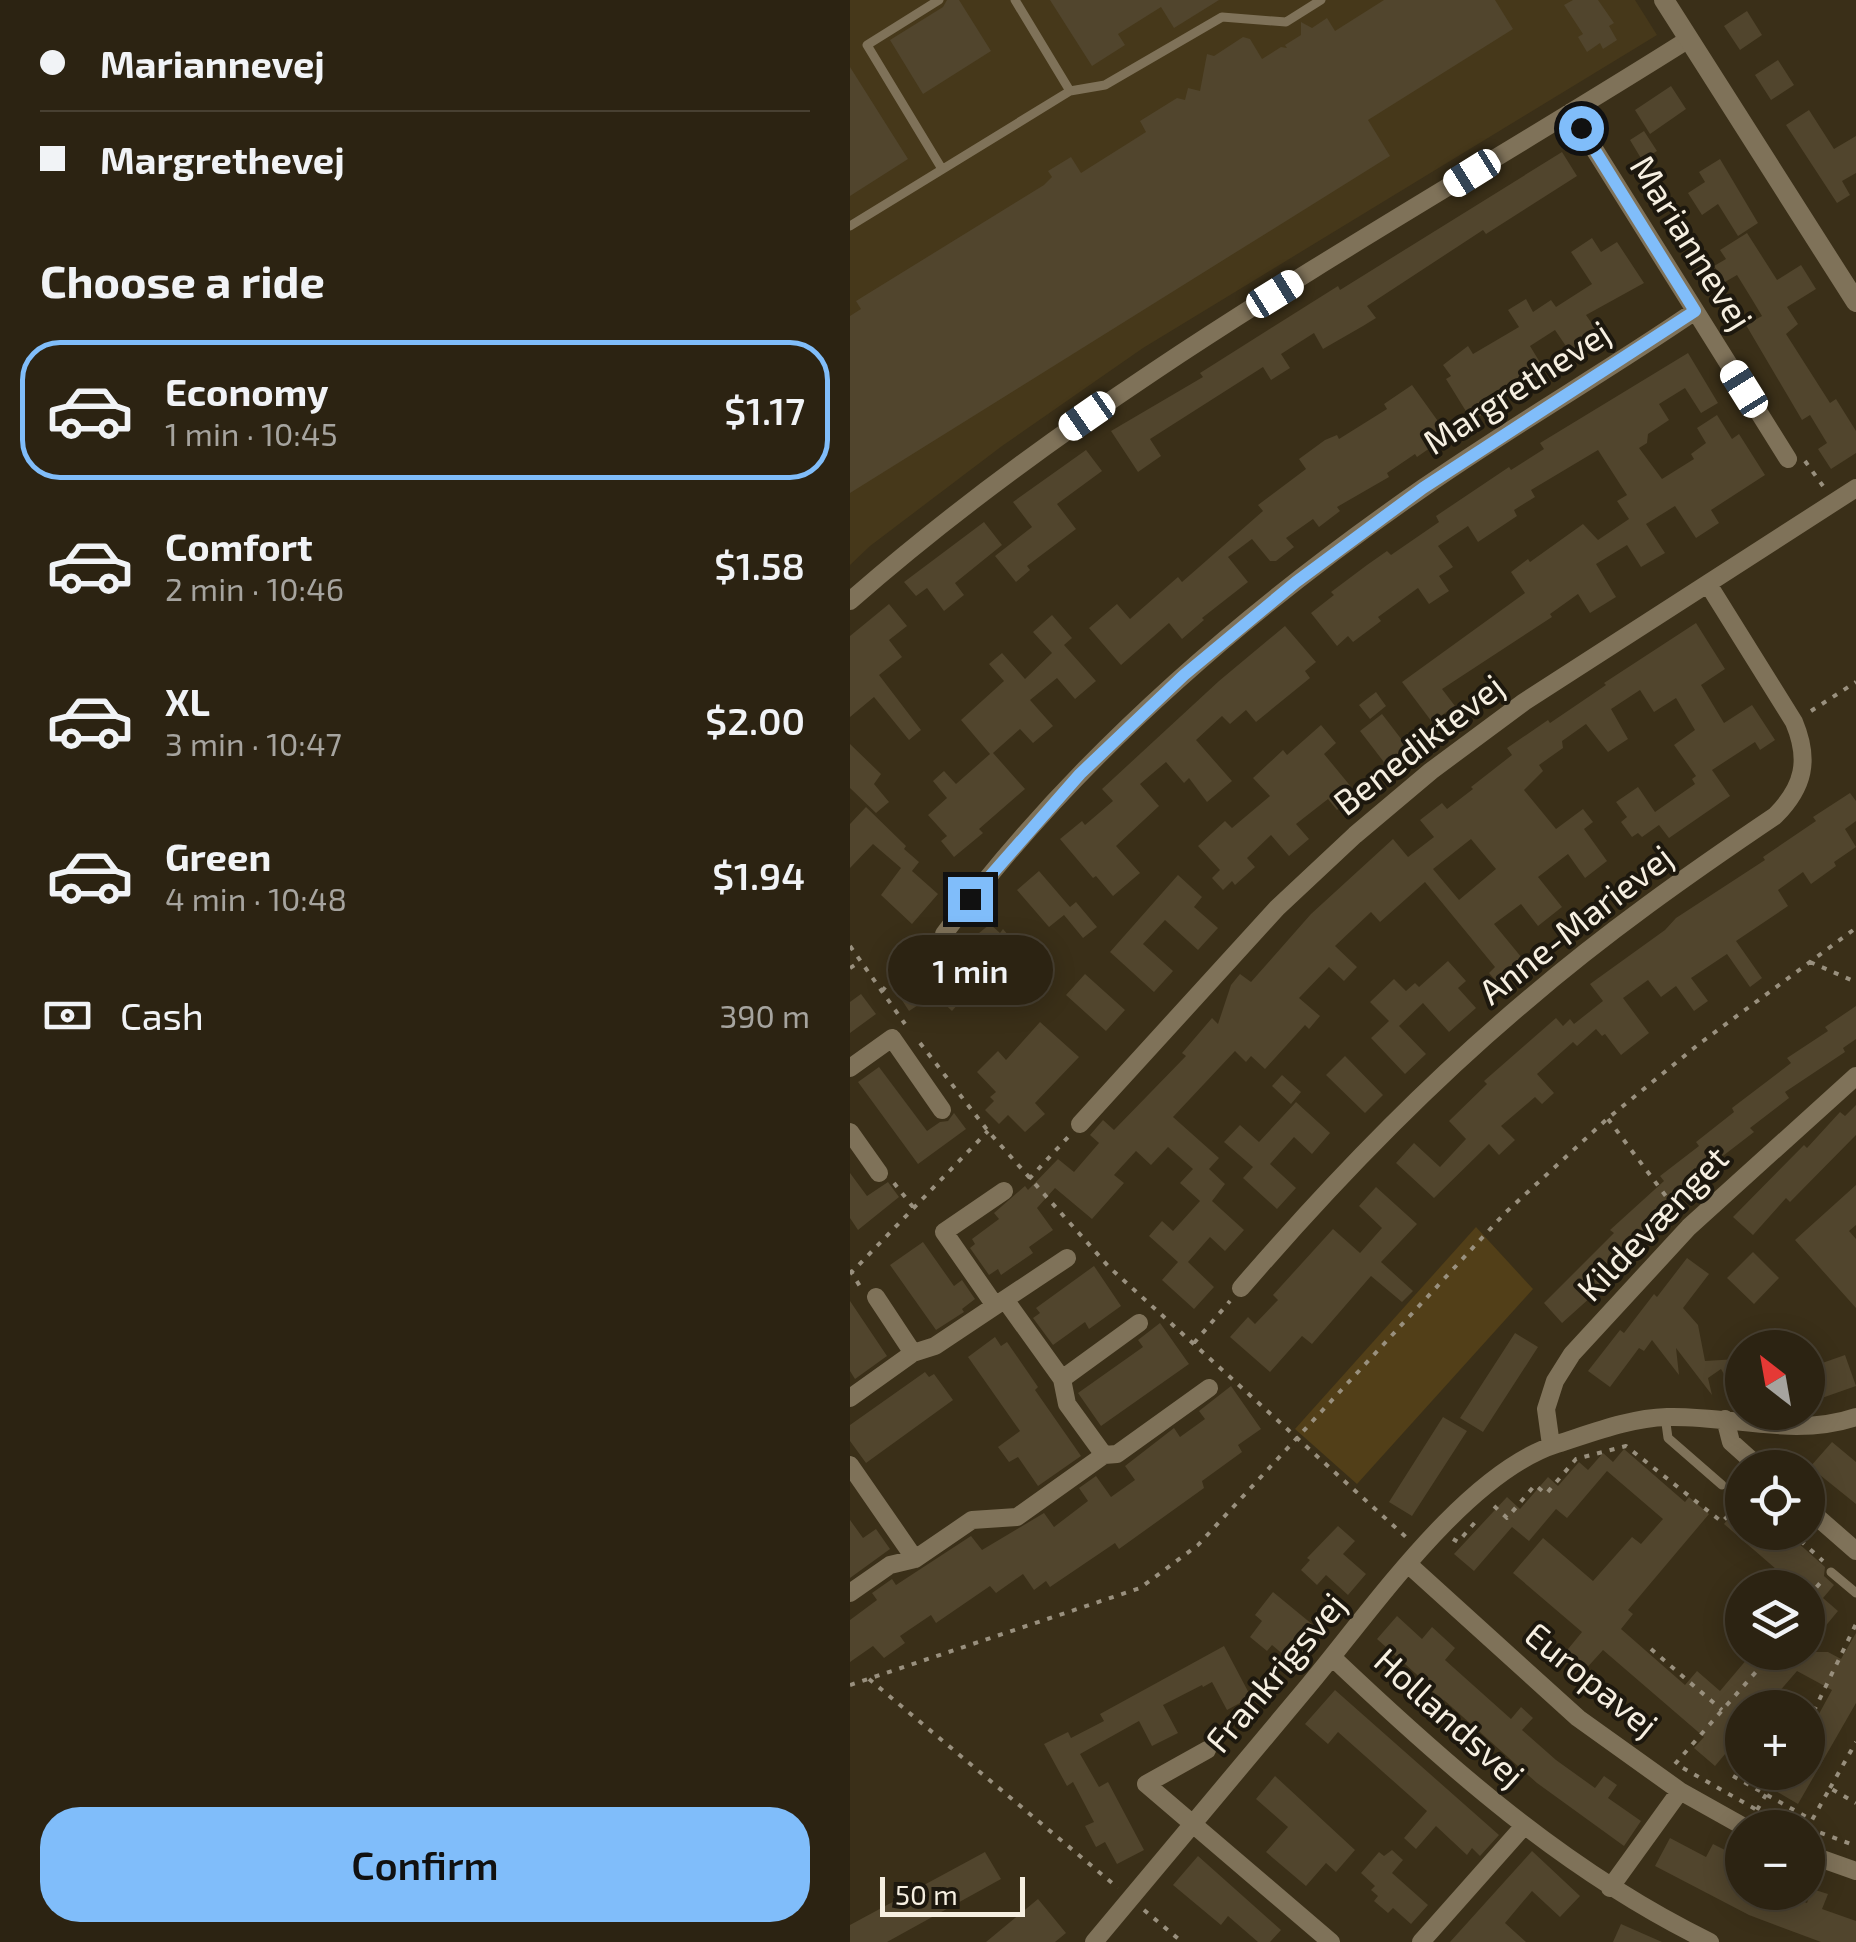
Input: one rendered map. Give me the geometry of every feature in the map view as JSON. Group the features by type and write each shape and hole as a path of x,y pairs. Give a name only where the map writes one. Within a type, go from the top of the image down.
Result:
{"street":[{"path":"1664,0 1856,302"},
{"path":"850,601 925,535 1144,376 1689,39"},
{"name":"Mariannevej","path":"1571,112 1788,459"},
{"name":"Margrethevej","path":"944,934 1080,774 1184,675 1296,582 1423,488 1695,311"},
{"name":"Benediktevej","path":"1080,1124 1278,908 1355,835 1442,763 1524,702 1856,488"},
{"name":"Anne-Marievej","path":"1240,1288 1404,1113 1523,1002 1629,918 1793,798 1803,771 1803,742 1708,584"},
{"path":"850,1068 892,1038 942,1110"},
{"name":"Kildevænget","path":"1551,1445 1546,1410 1555,1381 1564,1368 1690,1227 1856,1076"},
{"path":"850,1132 879,1173"},
{"path":"1004,1190 944,1232 1062,1379 1067,1404 1104,1455"},
{"path":"850,1398 914,1353 936,1346 1067,1258"},
{"path":"876,1298 914,1353"},
{"path":"1062,1379 1139,1323"},
{"path":"850,1593 890,1566 914,1559 972,1520 1016,1517 1104,1455 1117,1454 1209,1388"},
{"name":"Frankrigsvej","path":"1094,1942 1415,1558 1481,1487 1512,1463 1551,1445 1629,1422 1665,1416 1725,1418"},
{"name":"Frankrigsvej","path":"1825,1425 1856,1418"},
{"path":"850,1465 914,1559"},
{"path":"1825,1524 1856,1551"},
{"name":"Europavej","path":"1415,1558 1578,1718 1680,1791 1725,1812"},
{"name":"Hollandsvej","path":"1332,1657 1523,1828 1610,1888 1708,1942"},
{"name":"Frankrigsvej","path":"1193,1824 1146,1784 1207,1750"},
{"path":"1610,1888 1680,1791"},
{"path":"1193,1824 1331,1942"},
{"name":"Hollandsvej","path":"1421,1942 1523,1828"},
{"path":"1825,1860 1856,1871"}],"lane":[{"path":"939,0 867,44 942,169"},
{"path":"1015,0 1070,91"},
{"path":"850,226 1070,91 1105,85 1222,17 1286,22 1322,0"},
{"path":"1665,1416 1668,1438 1722,1485"},
{"path":"1831,1572 1856,1593"}],"path":[{"path":"1788,459 1804,459 1834,502"},
{"path":"1794,722 1856,682"},
{"path":"850,1685 1140,1588 1198,1545 1505,1213 1607,1118 1699,1044 1856,928"},
{"path":"882,991 930,936 944,934"},
{"path":"850,946 905,1024"},
{"path":"850,968 861,961"},
{"path":"1810,962 1856,982"},
{"path":"917,1039 988,1131 1109,1267 1298,1437 1415,1558"},
{"path":"1607,1118 1690,1227"},
{"path":"1029,1179 1080,1124"},
{"path":"850,1274 988,1131"},
{"path":"879,1173 886,1174 914,1208"},
{"path":"1194,1344 1240,1288"},
{"path":"1491,1504 1507,1518 1535,1485 1546,1494 1576,1459 1626,1446 1722,1522 1725,1519"},
{"path":"1441,1530 1458,1542 1480,1516"},
{"path":"1811,1550 1831,1568 1825,1579"},
{"path":"1824,1690 1856,1624"},
{"path":"1651,1649 1722,1710"},
{"path":"1758,1670 1675,1764 1758,1810 1769,1790"},
{"path":"869,1678 1182,1942"},
{"path":"1756,1790 1812,1820 1856,1742"},
{"path":"1830,1788 1856,1803"},
{"path":"1825,1835 1856,1846"}],"shaded area":[{"path":"850,0 1635,0 1657,35 1143,348 1002,446 850,565"},
{"path":"1476,1227 1533,1289 1357,1484 1295,1429"}],"building":[{"path":"947,0 959,0 991,51 923,94 890,40 943,7"},
{"path":"1050,0 1219,0 1174,28 1161,7 1118,34 1125,45 1092,66"},
{"path":"1384,0 1495,0 1513,29 1368,120 1390,156 850,493 850,316 861,309 856,301 1044,185 1052,177 1048,171 1071,157 1081,173 1146,132 1140,121 1177,98 1185,100 1188,88 1200,91 1207,54 1214,56 1243,37 1250,39 1262,59 1281,47 1287,48 1285,45 1301,35 1301,22 1312,28 1327,18 1335,31"},
{"path":"1573,0 1598,0 1614,23 1609,26 1617,40 1603,49 1600,43 1587,52 1578,37 1583,34 1564,5"},
{"path":"1747,11 1762,35 1740,50 1724,26"},
{"path":"1778,60 1794,85 1771,100 1755,75"},
{"path":"850,67 908,159 850,196"},
{"path":"1671,86 1686,109 1650,134 1635,110"},
{"path":"1809,110 1834,149 1856,136 1856,173 1842,181 1850,195 1837,203 1786,125"},
{"path":"1644,131 1657,151 1642,160 1630,140"},
{"path":"1562,152 1577,176 1486,234 1483,230 1367,306 1376,318 1323,349 1314,333 1281,354 1290,368 1271,380 1263,367 1150,439 1161,456 1138,472 1111,431 1203,377 1200,373 1338,286 1340,290"},
{"path":"1720,159 1758,223 1738,236 1718,204 1702,215 1688,193 1705,182 1699,172"},
{"path":"1747,233 1777,280 1801,265 1816,289 1787,307 1798,324 1786,334 1830,403 1836,399 1856,431 1856,453 1831,469 1818,449 1827,443 1810,415 1802,420 1746,325 1762,316 1737,275 1725,282 1714,266 1726,259 1720,250"},
{"path":"1592,238 1601,252 1617,242 1644,283 1586,315 1599,334 1570,352 1555,330 1530,346 1544,369 1491,401 1495,407 1472,421 1446,379 1451,376 1443,365 1468,346 1473,354 1519,327 1508,310 1526,299 1533,312 1551,300 1556,307 1592,284 1571,252"},
{"path":"1688,353 1718,403 1701,413 1685,388 1659,404 1669,420 1648,434 1647,443 1639,448 1662,479 1694,459 1691,454 1706,443 1697,428 1717,415 1732,439 1739,434 1765,475 1711,510 1719,523 1696,538 1675,506 1646,524 1665,553 1641,567 1627,545 1596,564 1616,597 1590,613 1578,594 1550,614 1552,617 1442,689 1455,706 1432,722 1402,682 1525,593 1511,572 1528,559 1530,562 1583,524 1598,540 1629,519 1617,501 1627,495 1598,450 1531,490 1535,497 1514,510 1517,516 1478,542 1468,526 1438,546 1453,567 1439,576 1449,591 1429,604 1418,588 1378,617 1381,621 1353,642 1348,636 1337,646 1311,613 1367,565 1387,551 1391,555 1439,522 1436,516 1509,467 1511,470 1544,449 1540,443"},
{"path":"1412,385 1445,431 1436,436 1440,441 1337,507 1340,511 1319,527 1313,519 1286,538 1294,547 1276,561 1270,561 1252,539 1228,557 1248,582 1182,639 1169,623 1121,665 1089,628 1117,604 1130,619 1178,577 1182,582 1263,511 1258,505 1306,469 1299,459 1325,440 1337,435 1339,439 1387,409 1384,404"},
{"path":"1086,450 1102,471 1057,504 1076,529 1027,566 1030,570 1016,582 995,556 1032,527 1013,502"},
{"path":"984,522 1002,545 955,583 964,595 944,611 927,588 916,596 904,582"},
{"path":"889,604 907,626 889,640 902,657 879,675 921,730 909,740 874,697 850,717 850,636"},
{"path":"1052,615 1072,638 1064,645 1096,681 1075,699 1057,678 1030,700 1053,726 1033,743 1020,729 993,753 1025,789 954,857 941,841 947,836 928,815 947,798 933,781 944,771 956,784 990,754 961,720 1004,681 989,664 1002,653 1025,679 1052,653 1033,632"},
{"path":"1696,623 1725,669 1701,685 1724,723 1752,705 1775,740 1760,750 1755,742 1712,770 1730,796 1669,838 1659,825 1642,837 1638,833 1632,837 1621,822 1627,817 1616,802 1638,787 1655,812 1695,784 1692,779 1696,776 1674,745 1695,730 1676,698 1654,712 1640,690 1611,709 1628,739 1608,752 1586,724 1562,741 1563,748 1539,765 1543,771 1524,790 1556,829 1583,809 1593,822 1584,829 1607,861 1585,878 1568,854 1538,877 1562,907 1538,926 1521,904 1494,924 1522,958 1516,963 1521,969 1500,986 1489,973 1495,967 1425,882 1380,922 1371,912 1335,946 1357,967 1344,981 1329,967 1299,998 1320,1016 1309,1029 1305,1025 1265,1069 1251,1056 1246,1062 1235,1051 1173,1117 1219,1158 1209,1169 1225,1184 1212,1201 1244,1230 1225,1251 1210,1237 1188,1262 1214,1287 1194,1309 1162,1280 1178,1262 1149,1236 1162,1221 1173,1231 1200,1201 1180,1183 1193,1169 1168,1147 1151,1165 1136,1151 1114,1175 1124,1183 1092,1219 1055,1188 1037,1208 1053,1230 1029,1247 1033,1253 1001,1275 998,1269 989,1275 970,1248 975,1244 972,1239 999,1219 994,1213 1025,1186 1028,1190 1058,1159 1074,1172 1099,1143 1090,1135 1103,1120 1114,1130 1186,1056 1182,1053 1212,1018 1218,1024 1231,985 1240,974 1251,982 1311,914 1393,839 1408,857 1434,837 1420,820 1442,803 1447,809 1512,755 1507,748 1548,720 1550,723","holes":["1471,839 1496,869 1459,900 1433,869"]},
{"path":"1285,626 1316,662 1305,671 1310,678 1256,722 1246,710 1230,724 1222,716 1196,740 1232,781 1207,802 1189,778 1184,783 1166,762 1140,784 1159,806 1116,846 1140,873 1113,896 1060,839 1082,821 1085,825 1113,801 1102,789"},
{"path":"1376,692 1386,706 1370,719 1359,705"},
{"path":"1382,714 1412,753 1390,770 1360,731"},
{"path":"1321,725 1336,743 1324,754 1357,794 1337,810 1328,799 1296,824 1309,839 1289,856 1271,835 1247,858 1255,867 1223,890 1212,878 1220,870 1198,846 1225,821 1232,828 1270,796 1253,778 1283,750 1287,755"},
{"path":"850,744 881,774 874,784 889,802 876,813 850,788"},
{"path":"1850,793 1856,801 1856,821 1845,829 1856,847 1811,884 1803,872 1778,890 1788,906 1736,941 1762,978 1750,987 1727,954 1691,978 1708,1001 1694,1011 1676,986 1661,997 1648,980 1623,998 1649,1033 1621,1055 1605,1034 1602,1036 1596,1029 1577,1046 1573,1042 1537,1074 1554,1093 1542,1104 1535,1097 1501,1126 1515,1140 1499,1155 1489,1144 1434,1198 1396,1163 1414,1143 1440,1167 1466,1139 1449,1121 1487,1084 1484,1081 1556,1018 1563,1026 1570,1019 1574,1024 1603,1001 1590,984 1676,918 1765,860 1763,857 1816,821 1813,817"},
{"path":"866,807 906,846 904,849 919,862 912,871 938,894 912,924 881,895 901,868 873,844 850,868 850,824"},
{"path":"1039,871 1070,907 1076,902 1097,927 1083,938 1064,915 1049,927 1017,890"},
{"path":"1178,875 1202,897 1194,907 1218,928 1198,950 1165,920 1143,944 1173,971 1154,992 1110,952"},
{"path":"990,924 1000,933 1003,929 1014,942 1020,936 1032,950 1004,974 973,938"},
{"path":"1448,961 1466,981 1458,988 1476,1008 1449,1032 1423,1003 1399,1026 1426,1054 1405,1074 1371,1038 1389,1021 1370,1002 1394,979 1406,991 1415,983 1419,987"},
{"path":"943,962 972,988 952,1011 936,996 930,1003 926,1000 909,1011 896,991 914,974 925,983"},
{"path":"1085,974 1125,1010 1106,1031 1066,995"},
{"path":"861,994 876,1014 850,1033 850,1002"},
{"path":"1856,1006 1856,1039 1843,1048 1845,1052 1785,1092 1789,1098 1750,1128 1754,1132 1715,1162 1718,1166 1661,1209 1667,1215 1631,1248 1634,1252 1598,1285 1601,1288 1562,1323 1544,1303 1614,1233 1610,1230 1664,1181 1660,1176 1699,1146 1696,1142 1734,1112 1732,1108 1791,1063 1787,1058 1828,1031 1825,1027"},
{"path":"1040,1022 1079,1057 1035,1103 1045,1114 1025,1132 1008,1115 999,1124 985,1110 996,1092 977,1072 998,1051 1006,1060"},
{"path":"1345,1056 1383,1095 1365,1113 1326,1075"},
{"path":"879,1067 927,1131 948,1121 954,1113 966,1129 918,1164 858,1082"},
{"path":"1282,1075 1301,1092 1291,1104 1272,1086"},
{"path":"1296,1102 1330,1133 1312,1154 1294,1137 1270,1164 1296,1188 1277,1209 1243,1178 1253,1167 1224,1142 1240,1125 1259,1142"},
{"path":"1856,1105 1856,1135 1790,1202 1786,1198 1753,1235 1733,1217 1840,1112 1845,1116"},
{"path":"850,1173 867,1196 888,1182 899,1197 858,1230 850,1218"},
{"path":"1856,1185 1856,1225 1849,1231 1856,1239 1856,1308 1795,1240"},
{"path":"1376,1187 1417,1224 1381,1262 1413,1291 1402,1302 1371,1276 1312,1344 1302,1336 1270,1372 1230,1337 1248,1317 1255,1324 1278,1300 1273,1295 1333,1229 1360,1253 1382,1228 1359,1206"},
{"path":"923,1242 954,1286 962,1280 975,1299 962,1309 964,1312 936,1330 890,1265"},
{"path":"1753,1252 1779,1278 1754,1304 1727,1278"},
{"path":"1687,1258 1709,1274 1683,1308 1698,1325 1705,1361 1725,1360 1725,1376 1721,1369 1708,1378 1712,1395 1676,1348 1679,1375 1652,1340 1644,1351 1639,1348 1610,1387 1588,1371 1620,1330 1624,1333 1654,1294 1657,1297"},
{"path":"1094,1266 1121,1306 1089,1329 1085,1322 1053,1345 1033,1318 1040,1313 1036,1308"},
{"path":"850,1301 887,1356 855,1379 850,1371"},
{"path":"1160,1323 1189,1364 1101,1426 1078,1393 1143,1347 1138,1340"},
{"path":"1515,1333 1538,1347 1483,1432 1460,1418"},
{"path":"995,1337 1001,1346 1007,1342 1081,1456 1038,1486 1018,1457 1009,1462 998,1447 1020,1431 968,1357"},
{"path":"1845,1355 1856,1386 1825,1397 1825,1362"},
{"path":"925,1372 929,1377 934,1374 953,1400 866,1463 850,1441 850,1425"},
{"path":"1231,1386 1261,1429 1238,1445 1242,1452 1202,1481 1204,1488 1119,1549 1115,1543 1050,1587 1046,1581 1034,1590 1023,1574 996,1593 990,1586 936,1623 931,1615 900,1636 905,1643 884,1658 873,1646 850,1662 850,1620 877,1600 872,1593 892,1579 896,1585 971,1536 982,1550 1044,1513 1054,1527 1088,1501 1079,1488 1096,1476 1111,1497 1135,1480 1125,1466 1174,1428 1180,1437 1205,1419 1199,1411"},
{"path":"1443,1417 1467,1431 1412,1516 1389,1502"},
{"path":"1832,1442 1856,1462 1856,1504 1825,1479 1825,1450"},
{"path":"1624,1449 1685,1502 1689,1497 1709,1514 1628,1610 1633,1614 1621,1629 1685,1685 1697,1671 1720,1691 1738,1670 1825,1670 1825,1652 1841,1659 1856,1633 1856,1703 1825,1757 1825,1703 1832,1690 1797,1671 1781,1690 1725,1690 1725,1754 1715,1766 1694,1748 1704,1737 1603,1650 1584,1671 1564,1654 1582,1632 1513,1573 1543,1538 1593,1581 1632,1537 1641,1544 1663,1519 1607,1471 1567,1518 1556,1509 1529,1541 1512,1527 1474,1571 1454,1554 1507,1497 1520,1509 1548,1477 1558,1486 1579,1462 1588,1470 1603,1453 1613,1462"},
{"path":"850,1520 863,1538 876,1529 890,1549 850,1578"},
{"path":"1338,1526 1355,1541 1343,1554 1366,1574 1348,1595 1326,1575 1317,1585 1301,1570 1310,1560 1307,1558"},
{"path":"1754,1550 1806,1550 1825,1567 1825,1570 1777,1570"},
{"path":"1825,1577 1834,1585 1825,1596"},
{"path":"1273,1592 1324,1634 1298,1667 1272,1645 1267,1651 1250,1637 1262,1621 1255,1615"},
{"path":"1825,1600 1838,1611 1825,1627"},
{"path":"1397,1616 1422,1639 1432,1627 1455,1648 1445,1660 1511,1719 1521,1707 1533,1718 1522,1730 1556,1760 1595,1788 1604,1776 1617,1785 1608,1798 1641,1821 1624,1846 1537,1783 1444,1700 1439,1706 1428,1696 1434,1690 1377,1639"},
{"path":"1224,1646 1251,1697 1227,1710 1212,1682 1202,1685 1163,1705 1178,1733 1152,1746 1139,1721 1080,1754 1099,1787 1108,1782 1144,1850 1117,1864 1105,1842 1096,1847 1085,1826 1094,1822 1073,1782 1067,1786 1044,1744 1068,1732 1071,1738 1104,1721 1100,1714"},
{"path":"1335,1690 1499,1835 1480,1856 1472,1848 1467,1855 1436,1826 1416,1849 1404,1838 1427,1811 1338,1732 1328,1744 1305,1724"},
{"path":"1275,1776 1355,1850 1336,1872 1326,1863 1306,1886 1266,1852 1288,1827 1256,1799"},
{"path":"1774,1790 1806,1790 1798,1804"},
{"path":"1670,1838 1706,1857 1713,1844 1725,1850 1725,1902 1655,1866"},
{"path":"1392,1850 1403,1860 1392,1873 1428,1905 1411,1924 1393,1908 1388,1913 1374,1901 1378,1896 1371,1890 1375,1886 1361,1873 1379,1852 1384,1856"},
{"path":"1532,1851 1580,1896 1560,1917 1532,1891 1505,1923 1526,1942 1450,1942"},
{"path":"985,1852 1001,1879 887,1942 850,1942 850,1925"},
{"path":"1198,1856 1281,1930 1270,1942 1258,1942 1228,1916 1221,1925 1173,1885"},
{"path":"1038,1899 1066,1933 1055,1942 986,1942"},
{"path":"1739,1910 1825,1910 1856,1921 1856,1942 1821,1942"},
{"path":"1621,1924 1662,1942 1613,1942"}],"route":[{"path":"970,899 1080,774 1184,675 1296,582 1423,488 1695,311 1581,128"}]}
